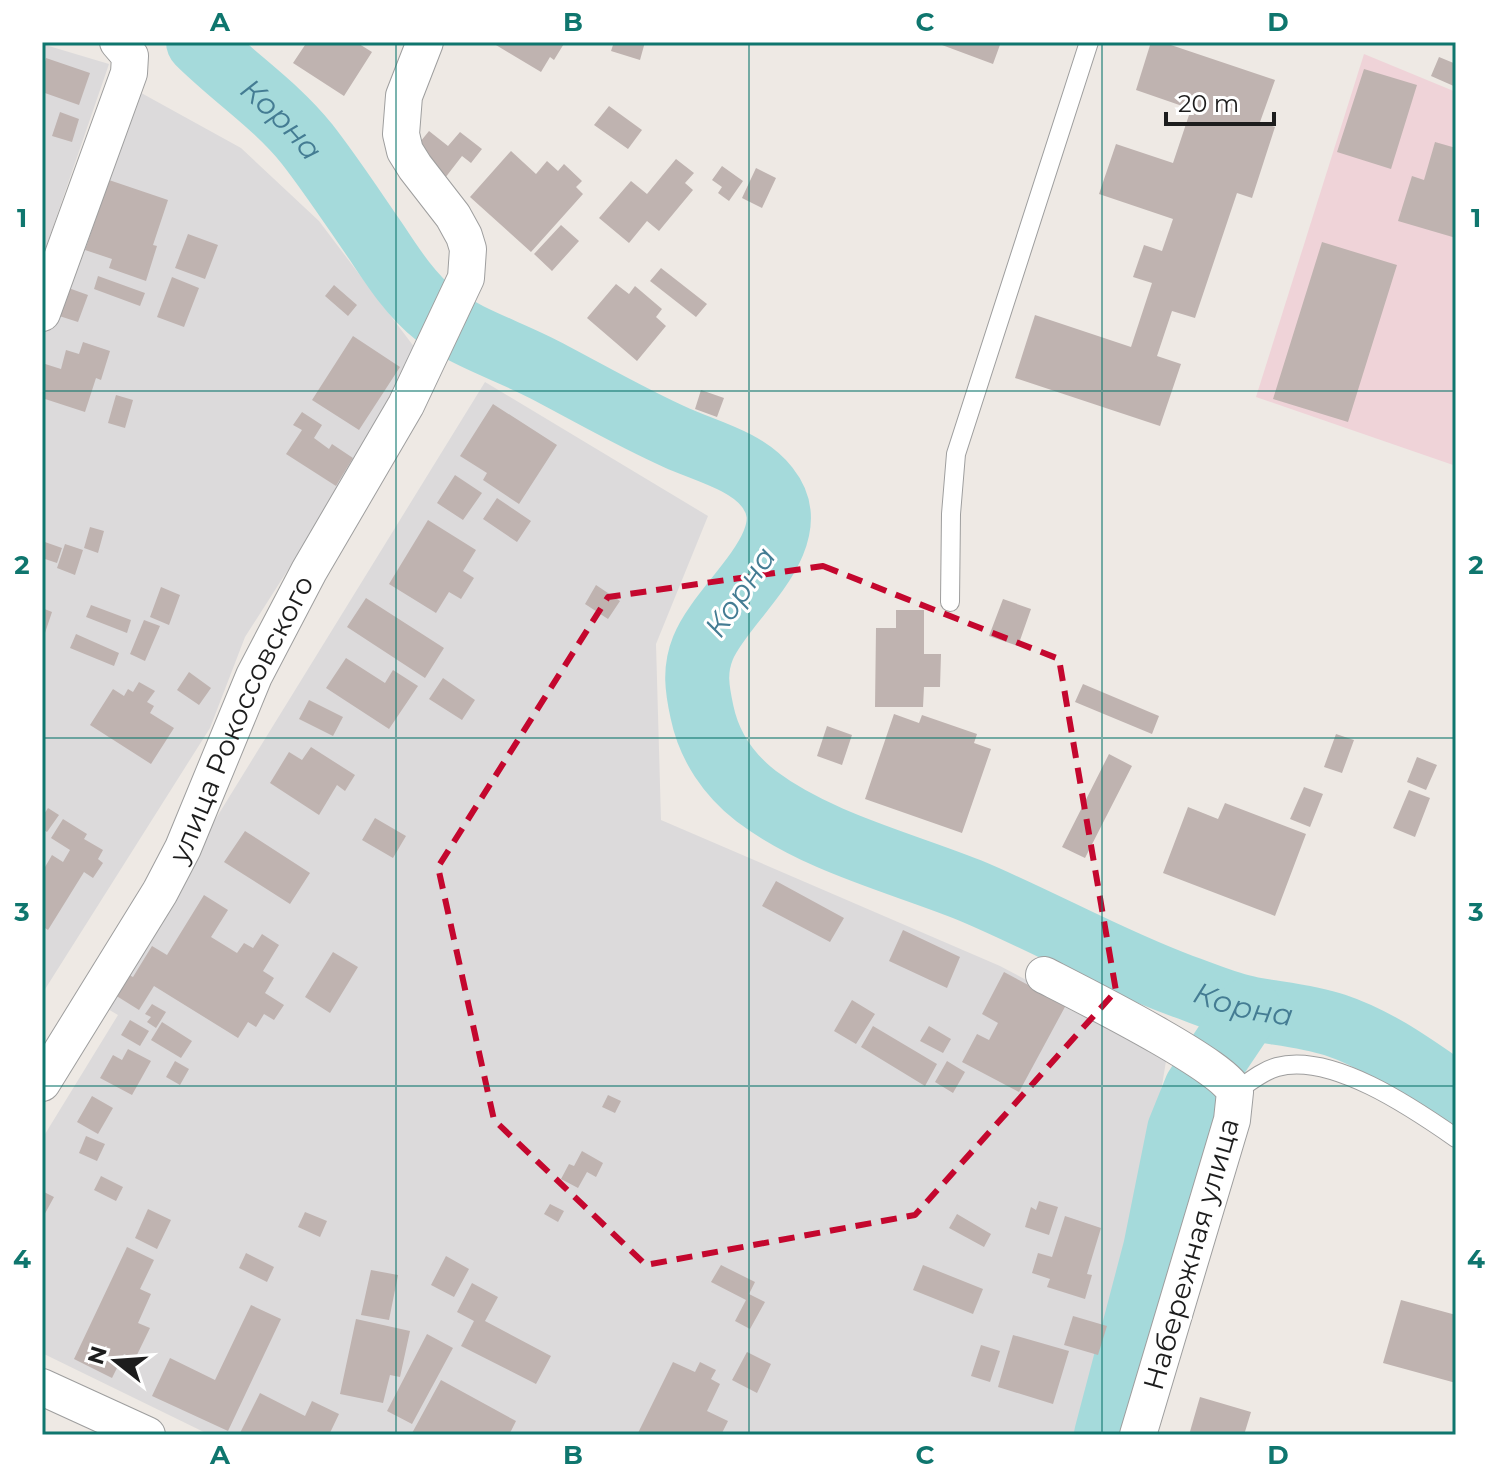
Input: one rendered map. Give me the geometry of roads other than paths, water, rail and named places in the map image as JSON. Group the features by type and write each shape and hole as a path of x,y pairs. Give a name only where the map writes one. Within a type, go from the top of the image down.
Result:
{"street":[{"name":"улица Рокоссовского","path":"42,1083 160,892 189,835 254,676 309,571 406,405 460,295 469,266 464,236 405,151 401,134 404,96 425,42"},
{"path":"42,313 123,58"},
{"path":"1044,975 1191,1056 1230,1084"},
{"name":"Набережная улица","path":"1138,1435 1232,1120 1230,1084"},
{"path":"42,1387 147,1435"}],"lane":[{"path":"950,602 951,514 956,454 1089,42"},
{"path":"1230,1084 1274,1067 1295,1063 1314,1065 1339,1072 1379,1091 1456,1138"}],"waterway":[{"name":"Корна","path":"198,42 295,130 404,282 436,315 644,422 737,463 767,487 777,507 778,528 771,549 713,630 703,648 697,672 700,704 715,748 737,779 756,796 832,839 969,890 1102,952 1208,996 1253,1009 1315,1019 1352,1031 1398,1056 1456,1095"},
{"path":"1106,1435 1155,1249 1179,1130 1196,1088 1249,1009"}]}
